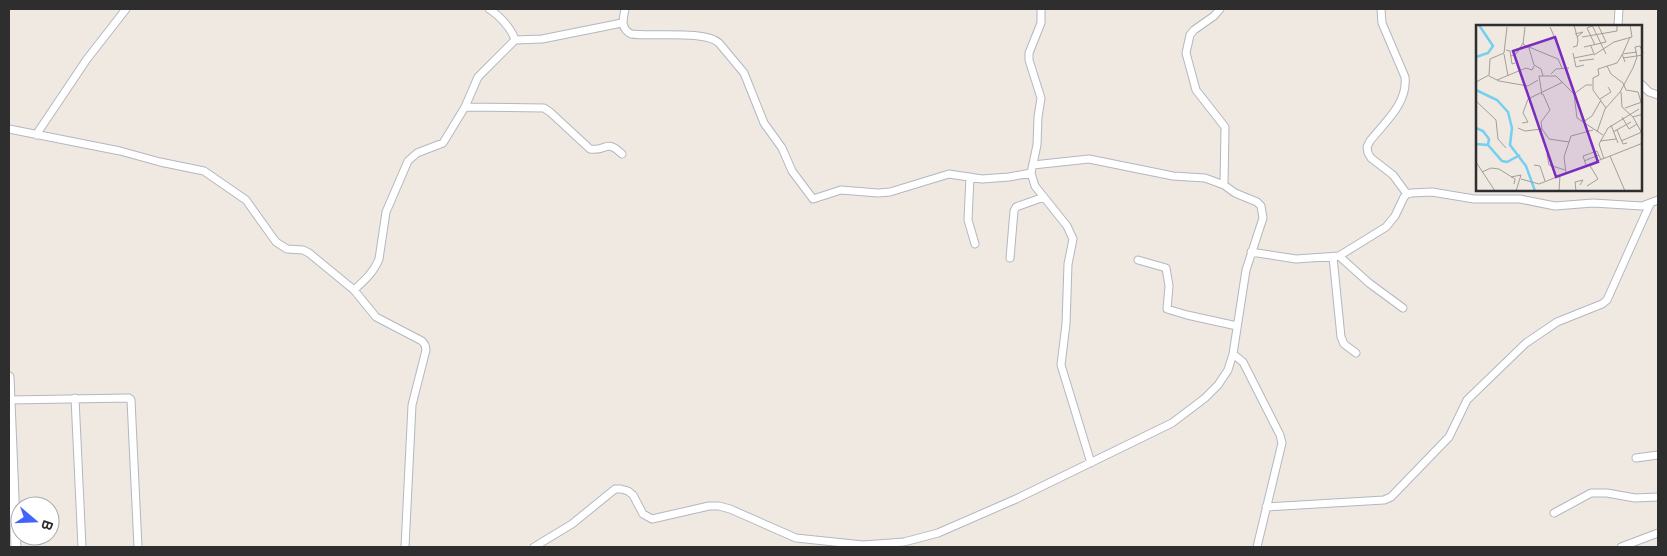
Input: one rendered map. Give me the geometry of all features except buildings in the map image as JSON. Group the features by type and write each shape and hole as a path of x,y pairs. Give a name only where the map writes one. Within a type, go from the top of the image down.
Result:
{"street":[{"path":"36,135 88,59 126,9"},
{"path":"489,9 498,15 515,40"},
{"path":"624,9 622,23 624,29 631,34 692,36 717,40 744,73 764,123 782,148 792,171 813,198 841,190 890,192 949,174 982,179 1009,178 1031,174"},
{"path":"1041,9 1041,23 1029,53 1029,60 1041,98 1037,145 1031,174 1036,186 1067,226 1073,239 1068,264 1066,324 1061,365 1091,463"},
{"path":"1220,9 1214,16 1194,30 1188,41 1186,53 1196,90 1225,127 1224,184"},
{"path":"1381,9 1382,23 1405,77 1406,87 1399,106 1370,141 1368,152 1371,158 1392,175 1407,194"},
{"path":"1618,25 1619,9"},
{"path":"354,290 372,273 379,259 386,212 408,161 417,153 443,143 465,107 478,77 515,40 542,39 622,23"},
{"path":"1642,85 1649,92 1658,94"},
{"path":"465,107 544,108 590,149 594,150 610,145 622,154"},
{"path":"9,129 120,151 204,171 246,200 276,242 281,246 309,253 354,290 376,317 422,341 426,345 412,405 405,547"},
{"path":"534,547 542,545 572,524 615,489 622,489 633,495 643,514 652,519 709,506 719,506 796,538 863,545 905,545 938,533 1091,463 1172,423 1189,411 1218,385 1228,370 1233,354 1246,270 1263,218 1261,206 1257,202 1235,193 1224,184 1205,178 1174,176 1096,160 1033,164"},
{"path":"970,177 968,220 974,244"},
{"path":"1407,194 1432,192 1467,199 1520,199 1555,206 1593,203 1642,206 1658,200"},
{"path":"1252,252 1296,259 1336,256 1386,227 1395,216 1407,194"},
{"path":"1010,258 1014,211 1016,207 1044,197"},
{"path":"1266,507 1384,500 1391,497 1449,437 1467,400 1526,343 1557,322 1602,304 1607,300 1650,204"},
{"path":"1336,256 1403,308"},
{"path":"1336,256 1342,337 1344,344 1356,353"},
{"path":"1138,260 1166,268 1169,286 1167,309 1187,316 1238,326"},
{"path":"1233,354 1243,362 1282,442 1257,547"},
{"path":"9,377 10,443 16,547"},
{"path":"10,400 126,397 131,400 138,547"},
{"path":"76,398 82,547"},
{"path":"1636,458 1658,455"},
{"path":"1554,512 1591,493 1607,493 1634,498 1658,497"},
{"path":"1621,547 1658,533"}]}
